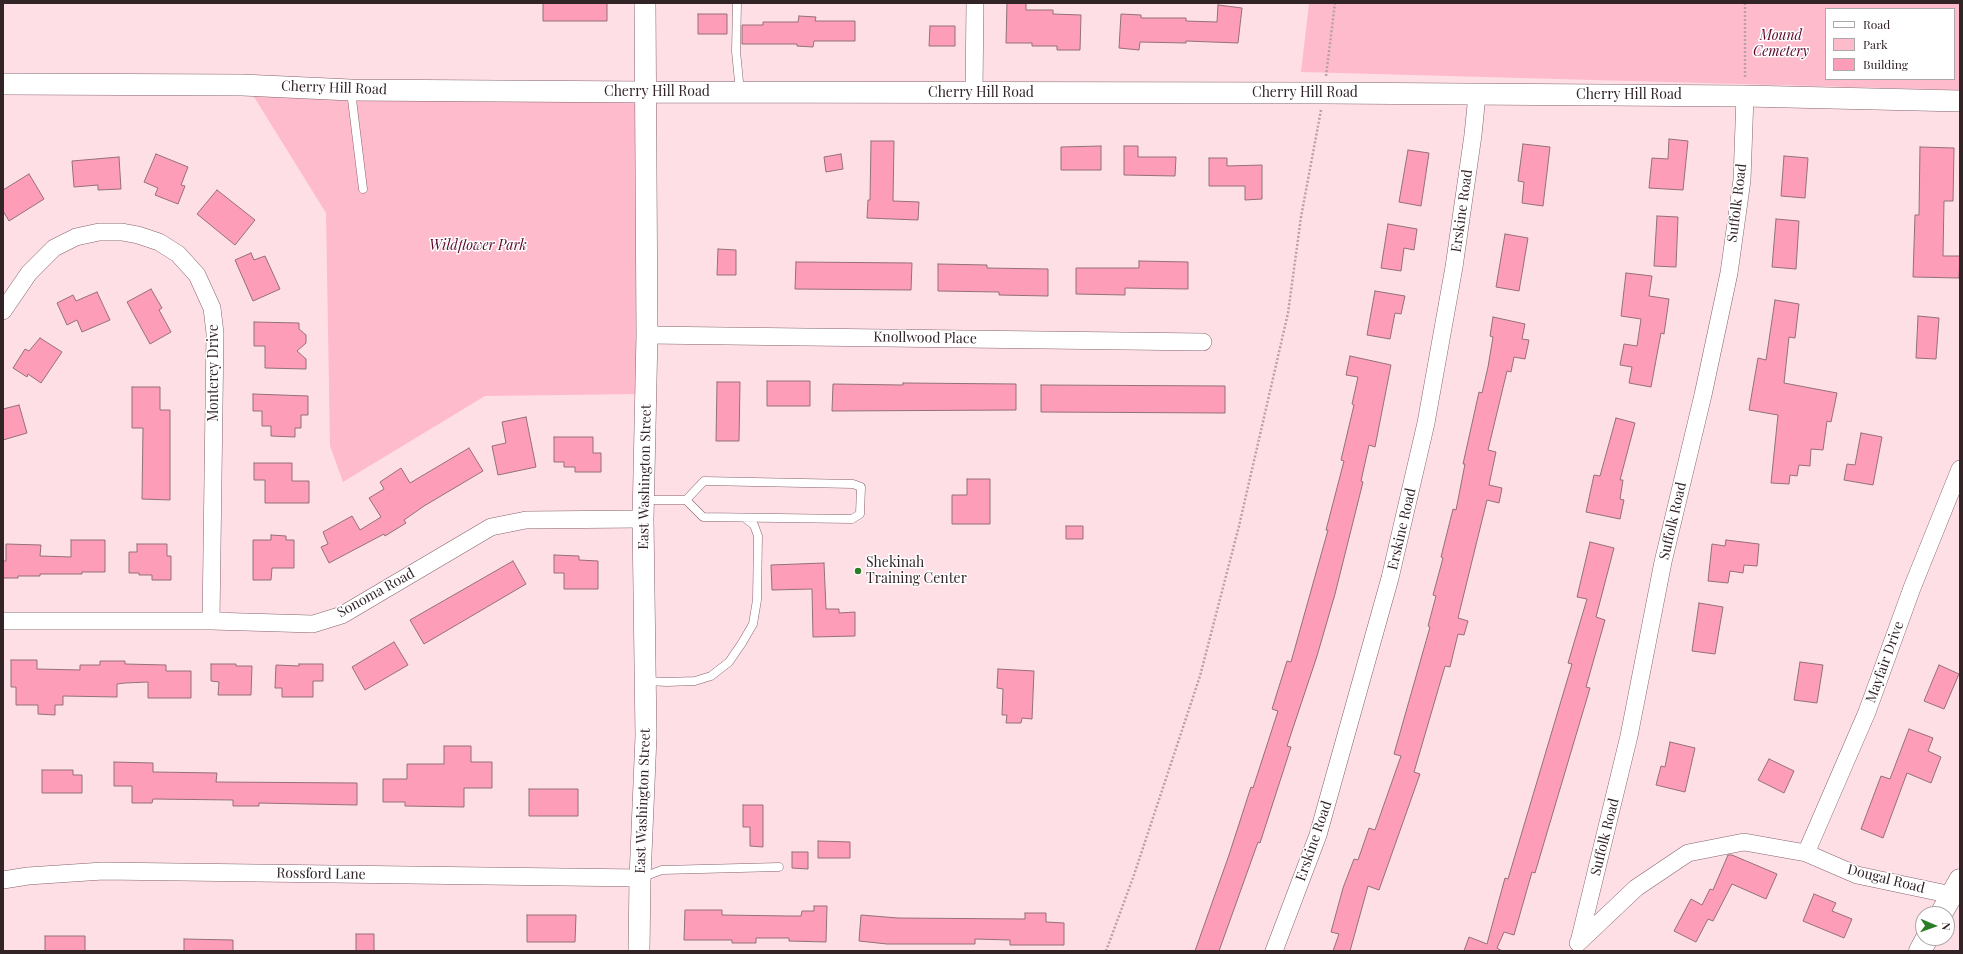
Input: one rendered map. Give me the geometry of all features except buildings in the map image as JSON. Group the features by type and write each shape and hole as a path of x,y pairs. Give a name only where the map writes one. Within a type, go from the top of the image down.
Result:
{"main road":[{"path":"1946,906 1956,888"}],"street":[{"name":"East Washington Street","path":"639,951 640,878 646,736 643,510 647,335 645,3"},
{"path":"974,94 975,3"},
{"name":"Cherry Hill Road","path":"3,84 242,85 351,90 974,94 1324,93 1745,96 1960,101"},
{"name":"Erskine Road","path":"1274,951 1318,835 1390,578 1428,415 1454,267 1473,136 1477,94"},
{"name":"Suffolk Road","path":"1576,947 1629,736 1664,562 1703,395 1728,273 1742,180 1745,96"},
{"name":"Monterey Drive","path":"3,311 29,273 54,248 76,237 99,232 122,232 138,235 159,242 178,254 198,275 212,308 215,333 211,622"},
{"name":"Knollwood Place","path":"647,335 1204,342"},
{"name":"Mayfair Drive","path":"1806,853 1867,712 1912,588 1960,469"},
{"name":"Sonoma Road","path":"3,621 313,624 342,615 491,527 526,520 643,510"},
{"name":"Dougal Road","path":"1576,947 1636,888 1688,853 1744,842 1806,853 1857,875 1956,888"},
{"name":"Rossford Lane","path":"3,880 28,876 103,871 640,878"}],"lane":[{"path":"737,3 736,51 740,92"},
{"path":"351,90 363,189"},
{"path":"643,510 686,500 704,481 853,484 861,488 860,514 852,519 746,519 703,517 686,500"},
{"path":"645,681 695,681 711,676 729,662 742,643 753,624 757,600 758,536 754,525 746,519"},
{"path":"640,878 662,870 779,867"}],"path":[{"path":"1106,951 1137,868 1200,676 1237,533 1288,313 1301,217 1324,93 1335,3"},
{"path":"1745,3 1745,96"}],"green space":[{"name":"Mound Cemetery","path":"1309,3 1960,3 1960,90 1301,72"},
{"name":"Wildflower Park","path":"251,92 641,97 641,394 485,396 343,482 330,446 326,213"}],"place":[{"name":"Shekinah Training Center","path":"858,571"}]}
